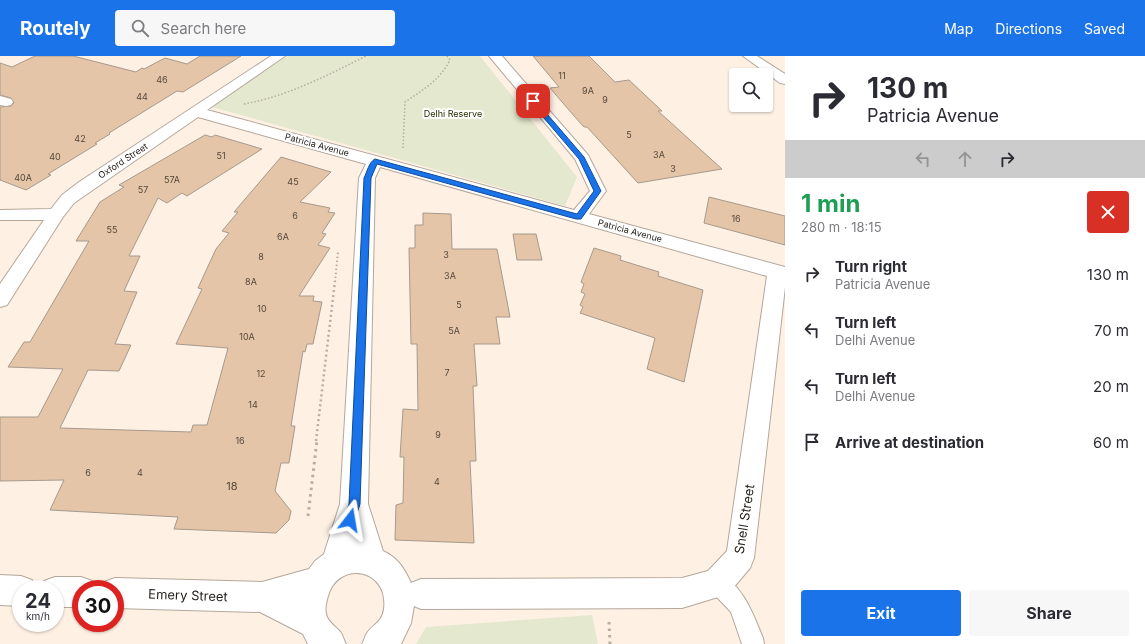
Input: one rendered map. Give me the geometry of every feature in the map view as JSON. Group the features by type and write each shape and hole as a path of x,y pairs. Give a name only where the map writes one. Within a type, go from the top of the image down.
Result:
{"street":[{"name":"Oxford Street","path":"0,300 56,214 68,199 85,186 204,114 279,56"},
{"path":"495,56 582,158 598,191 578,217"},
{"path":"750,56 785,80"},
{"name":"Patricia Avenue","path":"204,114 781,273"},
{"path":"321,634 311,602 327,572 354,504 368,178 375,161"},
{"path":"0,215 56,214"},
{"name":"Snell Street","path":"717,583 740,558 781,273"},
{"path":"354,504 371,560 384,567 395,580 400,596 398,615 390,634 378,644"},
{"name":"Emery Street","path":"124,593 262,597 327,572 354,557 371,560"},
{"path":"421,594 682,593 717,583"},
{"path":"0,590 12,591"},
{"name":"Emery Street","path":"262,597 321,634"}],"lane":[{"path":"717,583 738,605 752,638 753,644"}],"path":[{"path":"204,114 225,106 249,103 280,96 310,84 366,56"},
{"path":"403,153 405,102 429,86 444,73 450,60 446,56"},
{"path":"308,516 339,248"},
{"path":"608,618 609,644"}],"green space":[{"name":"Delhi Reserve","path":"287,56 480,56 577,177 565,206 212,107"},
{"path":"592,615 598,644 416,644 426,627"}],"building":[{"path":"35,56 73,56 136,72 165,58 187,64 200,56 241,56 183,92 177,91 109,133 110,134 95,143 97,144 48,174 51,175 26,190 0,180 0,107 11,106 14,103 11,98 0,95 0,63 12,67"},
{"path":"533,56 589,56 615,82 629,80 662,111 658,111 722,169 638,183 587,127 584,127 550,88 559,87"},
{"path":"205,135 212,137 215,135 262,149 187,196 182,193 167,203 158,198 129,256 140,256 124,291 137,292 115,344 131,345 119,371 88,370 60,428 191,432 193,425 207,425 228,348 176,344 202,289 198,288 216,249 229,233 222,231 238,212 234,212 281,157 331,172 300,202 330,208 328,212 335,213 322,233 326,234 318,245 330,248 299,296 314,296 313,301 322,302 313,344 307,344 305,352 303,351 291,426 295,426 289,463 281,463 275,491 291,511 289,520 276,533 174,529 178,517 50,510 64,480 0,481 0,417 38,417 63,369 8,367 24,342 30,342 89,241 76,241 100,202 124,187 119,185"},
{"path":"709,197 785,216 785,245 704,223"},
{"path":"423,213 451,214 452,249 497,249 510,317 496,317 500,344 474,344 477,386 473,386 476,461 470,461 474,543 395,540 396,505 403,503 404,457 400,457 403,409 418,410 417,344 411,344 409,248 415,248 415,225 423,225"},
{"path":"513,234 536,234 542,260 517,260"},
{"path":"594,248 621,256 620,260 659,272 658,276 703,290 684,382 647,369 655,338 580,313 583,307 580,305 585,294 581,292 584,284 581,282"}],"route":[{"path":"350,520 354,504 368,178 375,161 578,217 598,191 582,158 533,101"}]}
